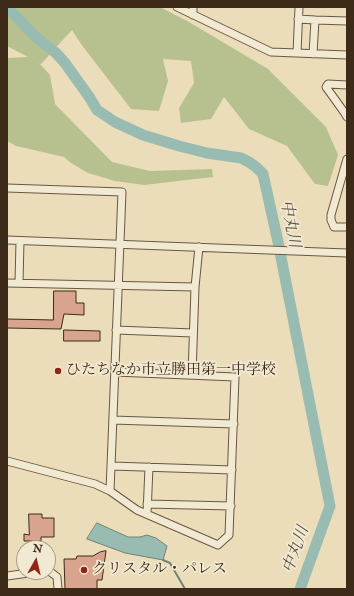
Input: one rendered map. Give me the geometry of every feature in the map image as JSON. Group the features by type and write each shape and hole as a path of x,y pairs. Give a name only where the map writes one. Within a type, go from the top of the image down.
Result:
{"street":[{"path":"177,7 271,52 347,55"},
{"path":"193,7 193,15"},
{"path":"297,53 299,7"},
{"path":"298,19 347,21"},
{"path":"313,54 315,20"},
{"path":"347,85 328,84 326,87 347,117"},
{"path":"347,159 331,215 331,220 334,227 347,227"},
{"path":"7,188 122,192 110,491"},
{"path":"7,240 347,253"},
{"path":"18,283 20,241"},
{"path":"192,375 192,333 199,247"},
{"path":"7,283 195,287"},
{"path":"116,330 192,333"},
{"path":"7,461 83,480 110,491 137,510 218,545 229,535 235,377 115,372"},
{"path":"113,420 234,424"},
{"path":"112,466 232,470"},
{"path":"146,514 149,467"},
{"path":"147,504 231,506"},
{"path":"56,576 58,589"}],"green space":[{"path":"7,7 160,7 189,22 268,69 326,127 338,155 328,186 315,184 287,146 249,129 224,97 211,119 181,123 179,108 194,83 191,61 163,59 168,81 159,111 131,109 72,30 41,64 39,63 50,75 55,104 112,162 150,171 212,169 213,177 144,185 115,181 88,173 64,157 16,146 7,141 7,58 28,57 7,46"}],"water":[{"path":"97,523 128,537 140,537 147,535 156,538 167,546 163,560 125,553 87,539"}],"building":[{"path":"54,291 76,291 76,303 84,303 84,315 64,314 61,329 7,328 7,319 53,320"},
{"path":"64,330 100,331 100,341 64,341"},
{"path":"29,514 42,514 42,518 54,518 54,537 41,537 41,540 24,540 24,534 29,535"},
{"name":"クリスタル・パレス","path":"106,551 102,580 97,580 97,589 65,589 64,559 76,559 77,556 93,556 100,552"}],"waterway":[{"name":"中丸川","path":"7,7 37,38 56,53 65,63 97,110 115,122 143,135 179,146 207,153 241,158 256,167 263,174 278,242 330,506 300,589"},
{"path":"163,560 170,563 185,589"}],"place":[{"name":"ひたちなか市立勝田第一中学校","path":"58,371"},
{"name":"クリスタル・パレス","path":"84,570"}]}
